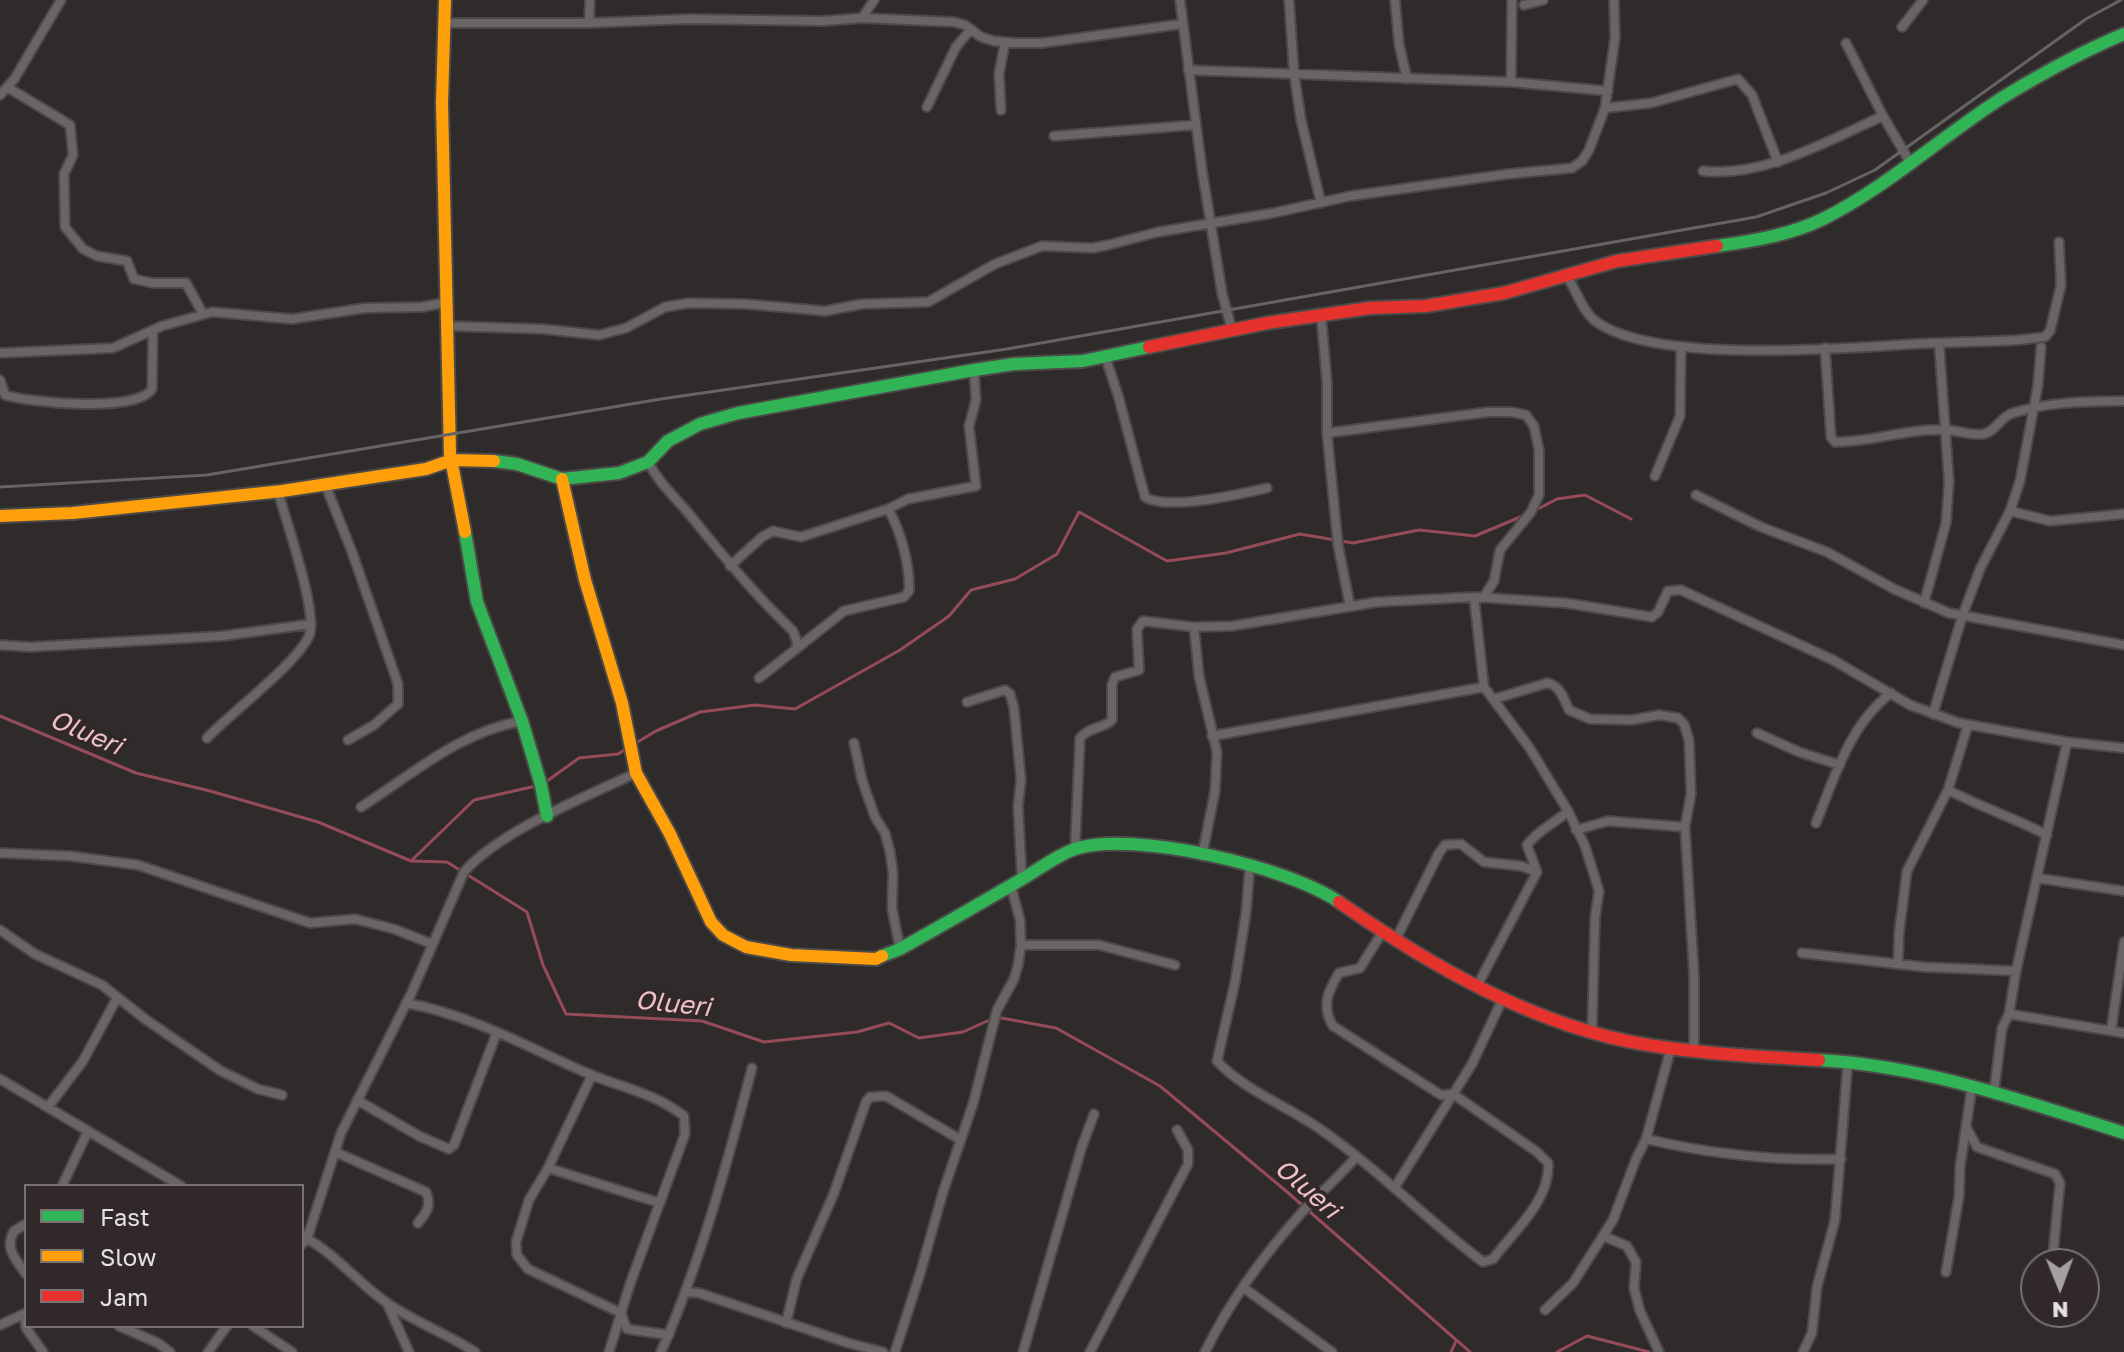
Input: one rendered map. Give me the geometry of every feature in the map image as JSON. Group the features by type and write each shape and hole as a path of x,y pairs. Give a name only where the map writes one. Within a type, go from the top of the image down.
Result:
{"street":[{"path":"0,95 51,21 61,0"},
{"path":"445,0 442,103 448,423 452,460 477,602 522,721 547,816"},
{"path":"589,23 590,0"},
{"path":"862,18 874,0"},
{"path":"1180,0 1210,223 1232,330"},
{"path":"1289,0 1294,73 1307,149 1321,203"},
{"path":"1395,0 1399,44 1407,79"},
{"path":"1511,82 1512,0"},
{"path":"1524,5 1543,0"},
{"path":"447,326 543,329 599,335 626,328 665,307 689,303 825,311 862,304 928,302 995,264 1042,246 1093,248 1321,203 1508,174 1572,168 1582,161 1589,150 1605,108 1615,38 1614,0"},
{"path":"1902,27 1923,0"},
{"path":"445,23 823,21 862,18 954,22 981,37 1005,42 1042,43 1182,24"},
{"path":"927,107 956,47 971,29"},
{"path":"0,516 73,513 278,491 426,469 452,460 477,459 517,464 562,479 619,473 648,462 668,441 700,424 738,413 974,370 1014,364 1083,361 1321,315 1370,308 1426,306 1504,293 1565,274 1672,251 1765,239 1822,219 1911,164 2004,97 2091,48 2124,34"},
{"path":"1001,110 999,74 1005,42"},
{"path":"1846,43 1911,164"},
{"path":"1188,70 1511,82 1608,91"},
{"path":"1605,108 1651,103 1738,79 1752,95 1778,162"},
{"path":"7,87 70,125 73,155 64,174 65,227 70,236 83,249 97,256 127,261 134,279 153,283 186,283 203,314"},
{"path":"1703,171 1732,173 1778,162 1883,116"},
{"path":"1054,136 1195,125"},
{"path":"1565,274 1575,286 1587,313 1596,321 1635,338 1681,347 1791,350 2007,341 2045,337 2050,331 2061,285 2059,242"},
{"path":"0,353 113,348 153,330 203,314 230,312 292,319 365,308 422,307 447,302"},
{"path":"1321,315 1336,532 1350,606"},
{"path":"0,380 5,395 38,403 127,402 142,398 152,389 153,330"},
{"path":"1924,603 1946,523 1949,482 1939,343"},
{"path":"1655,476 1680,416 1681,347"},
{"path":"1933,714 1962,617 1980,569 2010,511 2020,481 2042,359 2041,347"},
{"path":"1825,348 1831,437 1835,442 1946,430 1982,435 2008,414 2091,401 2124,401"},
{"path":"1105,356 1145,497 1152,502 1179,502 1267,488"},
{"path":"730,566 768,533 801,537 888,509 908,499 976,486 969,426 976,400 974,370"},
{"path":"1327,433 1488,412 1526,415 1534,426 1539,450 1539,495 1531,512 1500,550 1494,581 1478,597 1484,687 1529,747 1568,811 1585,846 1599,891 1595,918 1592,1032"},
{"path":"648,462 666,490 687,511 730,566 793,631 796,649"},
{"path":"562,479 585,580 611,658 636,773 670,834 711,922 723,935 746,947 791,955 876,959 900,949 1075,849 1122,844 1149,845 1250,865 1325,892 1383,931 1477,986 1525,1009 1592,1032 1647,1045 1848,1061 1932,1075 2124,1133"},
{"path":"325,484 398,684 398,704 374,725 348,740"},
{"path":"207,738 295,655 309,636 311,624 305,590 278,491"},
{"path":"1696,495 1761,527 1827,552 1924,603 1962,617 2124,645"},
{"path":"759,678 844,611 904,597 909,591 910,580 900,538 888,509"},
{"path":"2010,511 2050,521 2124,514"},
{"path":"1075,849 1077,747 1080,738 1093,727 1112,720 1112,685 1115,677 1139,670 1139,624 1149,621 1194,627 1232,626 1350,606 1478,597 1566,603 1652,617 1658,612 1668,591 1681,590 1833,660 1910,705 1933,714 1968,725 2124,748"},
{"path":"0,645 46,646 222,636 311,624"},
{"path":"1194,627 1199,676 1217,752 1215,791 1202,856"},
{"path":"1494,699 1547,683 1559,689 1569,710 1590,719 1632,720 1659,715 1678,718 1684,724 1689,740 1691,794 1685,827 1694,975 1694,1050"},
{"path":"1212,736 1484,687"},
{"path":"895,1352 961,1140 997,1010 1014,979 1021,945 1017,883 1021,780 1014,708 1010,694 1005,690 967,702"},
{"path":"1816,823 1847,747 1867,714 1891,693"},
{"path":"361,807 459,741 495,726 522,721"},
{"path":"1898,963 1907,871 1948,790 1968,725"},
{"path":"1757,733 1799,752 1840,765"},
{"path":"1994,1092 2002,1028 2009,1014 2067,742"},
{"path":"854,743 862,780 890,852 893,873 890,893 900,949"},
{"path":"475,1352 387,1303 348,1267 304,1240 341,1133 406,1003 464,872 477,858 547,816 636,773"},
{"path":"1948,790 2047,835"},
{"path":"1477,986 1537,872 1527,845 1538,830 1554,824 1568,811"},
{"path":"1576,830 1608,821 1685,827"},
{"path":"1396,939 1445,845 1461,844 1484,862 1521,866 1537,872"},
{"path":"0,853 70,856 138,865 310,923 355,919 394,929 432,944"},
{"path":"1250,865 1235,982 1217,1061 1229,1075 1319,1128 1483,1262 1493,1259 1540,1198 1548,1176 1548,1163 1537,1152 1453,1094 1441,1095 1402,1072 1374,1049 1333,1026 1327,1015 1328,991 1339,973 1360,968 1383,931"},
{"path":"2037,878 2124,891"},
{"path":"0,930 35,954 102,985 221,1071 258,1089 282,1095"},
{"path":"2111,1031 2124,942"},
{"path":"1021,945 1099,945 1175,965"},
{"path":"1802,953 1954,970 2016,971"},
{"path":"48,1107 83,1061 117,998"},
{"path":"1395,1187 1472,1064 1503,998"},
{"path":"406,1003 455,1014 592,1075 649,1094 684,1116 685,1134 609,1352"},
{"path":"2009,1014 2124,1033"},
{"path":"357,1100 419,1136 449,1149 454,1145 497,1032"},
{"path":"1545,1310 1573,1283 1613,1220 1646,1139 1671,1048"},
{"path":"1803,1352 1812,1333 1817,1287 1835,1220 1848,1061"},
{"path":"661,1352 685,1292 724,1173 752,1068"},
{"path":"592,1075 548,1168 529,1200 516,1242 517,1255 528,1269 621,1313 627,1329 669,1335"},
{"path":"0,1079 178,1184"},
{"path":"1946,1272 1972,1086"},
{"path":"786,1323 797,1278 834,1193 858,1121 870,1097 886,1096 961,1140"},
{"path":"1023,1352 1094,1114"},
{"path":"1966,1127 1977,1147 2055,1174 2060,1183 2054,1248"},
{"path":"1090,1352 1188,1164 1188,1150 1177,1130"},
{"path":"63,1184 88,1131"},
{"path":"1646,1139 1698,1152 1810,1160 1841,1159"},
{"path":"335,1152 426,1192 427,1213 418,1223"},
{"path":"1205,1352 1244,1288 1305,1210 1356,1157"},
{"path":"548,1168 660,1203"},
{"path":"11,1235 24,1225"},
{"path":"0,1232 11,1235"},
{"path":"11,1235 11,1254 24,1271"},
{"path":"1603,1236 1627,1246 1636,1262 1634,1288 1640,1311 1657,1348"},
{"path":"1244,1288 1332,1352"},
{"path":"685,1292 699,1293 883,1352"},
{"path":"387,1303 409,1352"},
{"path":"0,1325 24,1314"},
{"path":"26,1328 43,1352"},
{"path":"124,1328 158,1343 170,1352"},
{"path":"208,1352 226,1328"},
{"path":"256,1328 292,1352"}],"waterway":[{"path":"1536,510 1557,499 1585,495 1631,519"},
{"path":"636,743 700,712 755,705 795,709 900,650 949,616 971,590 1015,579 1057,554 1079,512 1167,561 1226,553 1300,534 1353,543 1419,530 1475,536 1525,515"},
{"name":"Olueri","path":"0,716 136,773 318,822 411,861 447,862 527,912 543,965 566,1014 702,1021 764,1042 857,1032 889,1023 919,1038 963,1032 996,1017 1056,1028 1160,1086 1470,1352"},
{"path":"543,784 579,758 618,754 626,749"},
{"path":"411,861 474,800 536,786"},
{"name":"Olueri","path":"1557,1352 1587,1336 1649,1352"},
{"path":"1451,1352 1456,1341"}],"railway":[{"path":"0,487 207,475 661,399 1007,349 1756,217 1826,193 1875,170 2086,19 2121,0"}],"traffic: fast":[{"path":"1717,246 1784,233 1823,219 1871,191 2005,96 2063,63 2124,34"},
{"path":"494,461 517,464 562,479 619,473 648,462 668,441 700,424 738,413 974,370 1014,364 1083,361 1149,347"},
{"path":"465,532 477,602 522,721 547,816"},
{"path":"882,956 900,949 1061,855 1101,844 1134,844 1210,855 1285,876 1339,902"},
{"path":"1819,1060 1936,1077 2012,1097 2124,1133"}],"traffic: slow":[{"path":"445,0 442,103 450,454 465,532"},
{"path":"0,516 73,513 282,491 426,469 452,460 494,461"},
{"path":"562,479 585,580 622,703 636,773 670,834 711,922 723,935 746,947 791,955 876,959 882,956"}],"traffic: jam":[{"path":"1149,347 1267,323 1370,308 1426,306 1504,293 1617,261 1717,246"},
{"path":"1339,902 1448,971 1525,1009 1565,1024 1606,1036 1669,1048 1819,1060"}]}
